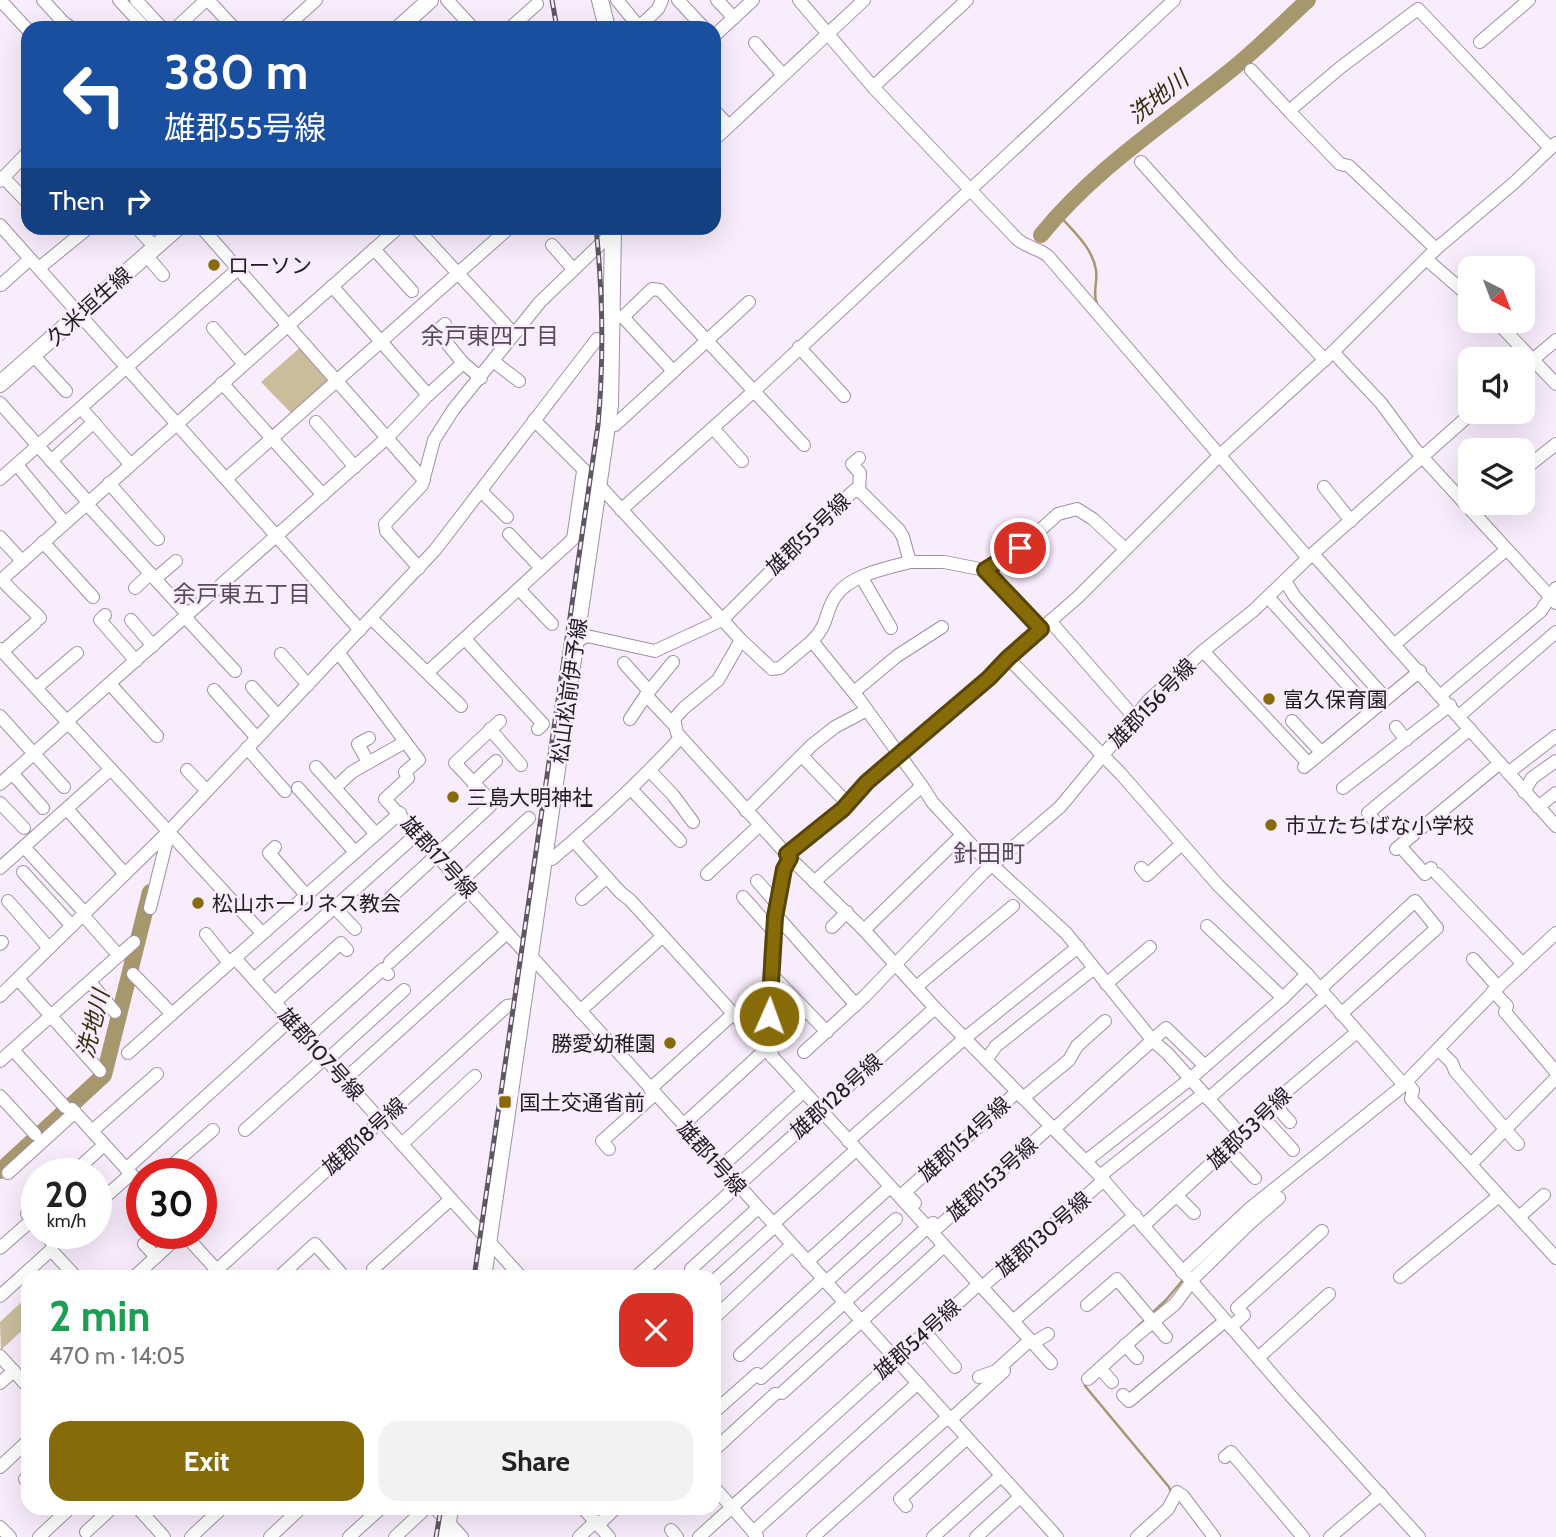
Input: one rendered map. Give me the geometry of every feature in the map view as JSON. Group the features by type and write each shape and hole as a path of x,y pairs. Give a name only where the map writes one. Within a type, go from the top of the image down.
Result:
{"main road":[{"path":"407,21 430,0"},
{"path":"600,0 605,21"},
{"name":"久米垣生線","path":"0,384 169,235"},
{"name":"松山松前伊予線","path":"484,1270 610,405 618,316 615,235"}],"street":[{"path":"0,0 21,22"},
{"path":"43,0 62,21"},
{"path":"119,0 138,21"},
{"path":"136,0 156,21"},
{"path":"184,21 207,0 227,21"},
{"path":"293,21 316,0"},
{"path":"447,0 466,21"},
{"path":"645,21 658,9 662,0"},
{"path":"678,0 698,21"},
{"path":"717,0 734,18"},
{"path":"721,30 753,0"},
{"path":"799,0 873,86 1022,243 1048,256 1219,456 1420,671 1556,826"},
{"path":"721,133 864,0"},
{"path":"873,86 967,0"},
{"path":"621,510 754,391 1174,0"},
{"path":"1480,42 1529,0"},
{"path":"619,1 634,21"},
{"path":"518,21 537,4"},
{"path":"769,1054 769,1006 776,909 789,856 848,804 867,782 989,678 1104,573 1219,456 1329,356 1436,249 1515,182 1553,145 1418,9 1341,67 1289,111"},
{"path":"755,43 783,75"},
{"path":"1251,71 1340,164 1349,166 1436,249"},
{"path":"721,117 729,126"},
{"path":"21,159 1,179 21,197"},
{"path":"1140,162 1233,263 1381,403 1422,457 1458,497"},
{"path":"0,225 360,629"},
{"path":"1,285 77,235"},
{"path":"141,235 163,275"},
{"path":"208,235 424,480"},
{"path":"262,933 36,688 3,656 38,620 29,606 23,604 1,580 390,235"},
{"path":"423,235 514,334"},
{"path":"226,479 501,235"},
{"path":"419,568 384,527 387,521 418,491 439,431 453,410 540,302 609,235"},
{"path":"552,245 573,269"},
{"path":"374,249 412,291"},
{"path":"1426,259 1458,287"},
{"path":"0,480 239,268"},
{"path":"332,286 428,395"},
{"path":"673,371 618,316 656,288 804,444"},
{"path":"607,427 615,425 749,302"},
{"path":"445,324 437,331 463,363 481,377"},
{"path":"213,328 244,364"},
{"path":"0,996 169,831 419,568 597,339"},
{"path":"1535,358 1556,340"},
{"path":"799,347 844,396"},
{"path":"33,355 66,391"},
{"path":"493,360 519,381"},
{"path":"0,784 388,437 463,363"},
{"path":"1535,370 1555,381"},
{"path":"222,383 323,495"},
{"path":"0,402 234,671"},
{"path":"81,408 130,464"},
{"path":"534,420 599,485 741,640 775,670 812,641 825,625 835,597 847,585 911,562 944,562 985,570 1045,625 1134,717"},
{"path":"51,461 94,422"},
{"path":"316,422 355,467"},
{"name":"雄郡156号線","path":"804,1052 856,1005 992,865 1060,807 1134,717 1203,651 1268,597 1459,424"},
{"path":"713,428 742,461"},
{"path":"1535,461 1556,444"},
{"path":"859,458 852,464 860,473 859,490"},
{"path":"17,465 65,523"},
{"path":"428,672 573,539 583,471"},
{"path":"108,483 159,540"},
{"path":"1324,487 1339,495 1351,521"},
{"name":"雄郡55号線","path":"577,641 587,636 655,651 722,620 808,529 857,488 899,530 911,562"},
{"path":"481,491 507,517"},
{"path":"985,570 1020,548 1058,514 1077,509 1093,519 1125,549"},
{"path":"1441,695 1473,662 1510,631 1541,611 1554,596 1474,515"},
{"path":"509,534 541,568"},
{"path":"0,537 22,561"},
{"path":"43,542 93,597"},
{"path":"1395,644 1506,550"},
{"path":"135,588 176,561"},
{"path":"862,578 891,628"},
{"path":"1285,581 1295,597 1386,699"},
{"path":"519,589 552,624"},
{"path":"1268,597 1371,711"},
{"path":"105,615 100,620 136,661"},
{"path":"371,618 461,706"},
{"path":"131,620 153,646"},
{"path":"854,692 897,656 942,627"},
{"path":"1460,716 1556,632"},
{"path":"465,639 543,724 538,729"},
{"path":"673,724 684,708 718,680 741,640"},
{"path":"812,641 962,835 1058,925 1153,1041 1242,1136"},
{"path":"1203,651 1305,766 1420,671"},
{"path":"335,788 352,772 405,742 338,652"},
{"path":"36,688 77,653"},
{"path":"281,654 308,685"},
{"path":"1008,658 1121,774 1218,885 1307,974 1357,1032 1413,1090 1411,1099 1473,1163"},
{"path":"630,719 673,662"},
{"path":"624,663 673,724 680,738 746,811 814,882 847,912 935,1008 1102,1178 1227,1324 1419,1537"},
{"path":"110,684 157,736"},
{"path":"252,687 278,716"},
{"path":"214,690 257,738"},
{"path":"1343,788 1450,705"},
{"path":"746,811 835,727 867,710"},
{"path":"0,716 64,787"},
{"path":"1292,721 1321,752"},
{"path":"391,897 491,806 488,798 455,763 495,725 520,759"},
{"path":"1396,727 1406,740"},
{"path":"1378,825 1368,813 1470,729"},
{"path":"368,762 358,744 369,738"},
{"path":"545,860 552,859 632,790 680,738"},
{"path":"1523,964 1480,925 1436,872 1424,874 1398,847 1549,738"},
{"name":"雄郡17号線","path":"405,742 419,760 405,772 408,778 385,799 531,956"},
{"path":"247,748 355,852"},
{"path":"802,756 848,804"},
{"path":"473,783 496,761"},
{"path":"1524,792 1532,778 1554,765"},
{"path":"316,767 376,834"},
{"path":"0,868 111,769"},
{"path":"187,770 207,791"},
{"path":"650,771 673,795 692,822"},
{"path":"12,773 43,808"},
{"path":"814,882 922,786"},
{"path":"632,790 652,817 680,841"},
{"path":"1538,807 1556,793"},
{"path":"0,803 24,828"},
{"path":"67,809 125,874"},
{"path":"128,1053 400,813"},
{"path":"307,1037 383,969 389,968 412,948 528,818"},
{"path":"707,874 760,825"},
{"path":"150,908 169,831"},
{"path":"254,979 418,833"},
{"path":"864,930 962,835"},
{"path":"574,841 890,1187 930,1225 980,1285"},
{"path":"1141,868 1147,875 1182,844"},
{"path":"24,847 119,957"},
{"path":"275,847 269,853 306,895"},
{"path":"24,871 72,926"},
{"path":"582,898 606,878"},
{"path":"757,881 776,909 856,1005"},
{"path":"743,897 774,932"},
{"path":"8,901 49,948"},
{"name":"雄郡130号線","path":"980,1285 1102,1178 1205,1097 1323,992 1415,901 1437,928 1341,1014"},
{"path":"916,987 1013,906"},
{"path":"335,908 355,929"},
{"path":"832,927 847,912"},
{"path":"1207,926 1283,998"},
{"name":"雄郡107号線","path":"205,933 254,979 515,1270"},
{"path":"344,1080 414,1022 507,933"},
{"path":"1088,1379 1150,1318 1175,1304 1186,1277 1248,1210 1441,1052 1523,964 1556,933"},
{"path":"580,1011 663,936"},
{"path":"0,1061 134,943"},
{"path":"275,1002 341,943 347,950"},
{"path":"721,1274 965,1038 1078,947"},
{"path":"1106,984 1150,947"},
{"name":"雄郡1号線","path":"531,956 895,1357 1020,1497 1049,1535"},
{"path":"1473,960 1507,1006 1505,1012 1556,1072"},
{"path":"986,1060 996,1046 1093,969"},
{"path":"133,974 172,1014"},
{"path":"771,974 827,1032"},
{"path":"1086,1161 1190,1079 1307,974"},
{"path":"18,979 100,1071"},
{"path":"90,982 116,1012"},
{"path":"245,1130 326,1059 392,1007 404,990"},
{"name":"雄郡18号線","path":"221,1270 507,1006 524,1004"},
{"name":"雄郡128号線","path":"644,1270 935,1008"},
{"path":"609,1149 602,1142 625,1115 653,1092 733,1014"},
{"path":"144,1158 290,1020"},
{"path":"1020,1095 1069,1060 1091,1027 1105,1021"},
{"path":"1052,1128 1166,1028 1205,1066"},
{"name":"雄郡53号線","path":"1139,1221 1177,1196 1274,1104 1357,1032"},
{"path":"13,1050 126,1169"},
{"path":"1441,1052 1518,1144"},
{"path":"682,1125 769,1054"},
{"path":"92,1131 157,1074"},
{"path":"402,1144 475,1076"},
{"path":"1473,1163 1556,1078"},
{"path":"721,1167 803,1092"},
{"name":"雄郡154号線","path":"930,1225 905,1192 1020,1095"},
{"path":"0,1097 35,1134"},
{"path":"1274,1104 1290,1122"},
{"path":"8,1173 71,1109"},
{"path":"1262,1116 1293,1150"},
{"path":"1443,1126 1499,1196 1556,1258"},
{"name":"雄郡153号線","path":"930,1225 937,1228 1052,1128"},
{"path":"182,1158 213,1133"},
{"path":"90,1158 104,1145"},
{"path":"1228,1149 1255,1178"},
{"path":"112,1189 126,1175"},
{"path":"807,1262 890,1187"},
{"path":"1519,1217 1544,1195"},
{"path":"1177,1196 1194,1213"},
{"path":"1400,1278 1499,1196"},
{"path":"377,1269 419,1233 451,1199"},
{"path":"1186,1277 1279,1202"},
{"path":"691,1269 758,1208"},
{"path":"740,1355 897,1219"},
{"path":"1013,1321 1139,1221"},
{"path":"721,1406 845,1302 930,1225"},
{"path":"1123,1395 1129,1401 1164,1366 1244,1315 1237,1308 1322,1231"},
{"path":"0,1248 21,1233"},
{"path":"287,1270 315,1244 338,1270"},
{"path":"721,1311 792,1245"},
{"path":"721,1444 944,1245"},
{"path":"24,1270 43,1249"},
{"path":"54,1249 71,1270"},
{"path":"149,1249 156,1256"},
{"path":"141,1270 165,1249"},
{"path":"195,1249 212,1270"},
{"path":"0,1296 21,1273"},
{"path":"1087,1305 1117,1279 1166,1337"},
{"name":"雄郡54号線","path":"699,1537 895,1357 980,1285 1051,1363"},
{"path":"1258,1358 1329,1294"},
{"path":"925,1332 955,1367"},
{"path":"979,1377 996,1371 1032,1342 1048,1334"},
{"path":"1125,1345 1136,1358"},
{"path":"0,1356 21,1380"},
{"path":"1100,1368 1112,1381"},
{"path":"0,1383 13,1371"},
{"path":"814,1537 949,1419 1002,1377"},
{"path":"721,1494 755,1534 850,1450 918,1383"},
{"path":"906,1506 900,1499 936,1471 967,1438"},
{"path":"0,1466 21,1447"},
{"path":"1225,1457 1231,1452 1303,1537"},
{"path":"930,1535 961,1506 1001,1476"},
{"path":"1137,1537 1172,1505 1177,1492 1214,1537"},
{"path":"1330,1537 1381,1494"},
{"path":"976,1537 1020,1497"},
{"path":"40,1537 63,1515"},
{"path":"86,1532 104,1515"},
{"path":"145,1515 157,1534"},
{"path":"191,1537 215,1515"},
{"path":"270,1537 294,1515"},
{"path":"349,1537 373,1515"},
{"path":"395,1537 419,1515"},
{"path":"579,1537 591,1516 608,1537"},
{"path":"448,1523 462,1537"},
{"path":"0,1527 10,1537"}],"shaded area":[{"path":"303,345 334,380 294,416 261,382"},
{"path":"21,1302 21,1331 1,1350 0,1322"}],"waterway":[{"name":"洗地川","path":"1041,235 1062,210 1109,166 1236,66 1308,0"},
{"path":"1058,214 1091,254 1096,270 1097,304"},
{"name":"洗地川","path":"0,1171 104,1075 150,892"},
{"path":"1151,1314 1182,1281"},
{"path":"1136,1328 1146,1319"},
{"path":"1085,1383 1171,1492"}],"railway":[{"path":"552,0 556,21"},
{"path":"475,1270 598,425 602,326 597,235"},
{"path":"436,1537 440,1515"}],"place":[{"name":"ローソン","path":"214,265"},
{"name":"富久保育園","path":"1269,699"},
{"name":"三島大明神社","path":"453,797"},
{"name":"市立たちばな小学校","path":"1271,825"},
{"name":"松山ホーリネス教会","path":"198,903"},
{"name":"勝愛幼稚園","path":"670,1043"},
{"name":"国土交通省前","path":"505,1102"}],"district":[{"name":"余戸東四丁目","path":"490,336"},
{"name":"余戸東五丁目","path":"242,594"},
{"name":"針田町","path":"989,853"}],"route":[{"path":"769,1016 775,917 784,869 790,858 787,854 843,809 867,782 989,678 1041,629 985,570 1020,548"}]}
